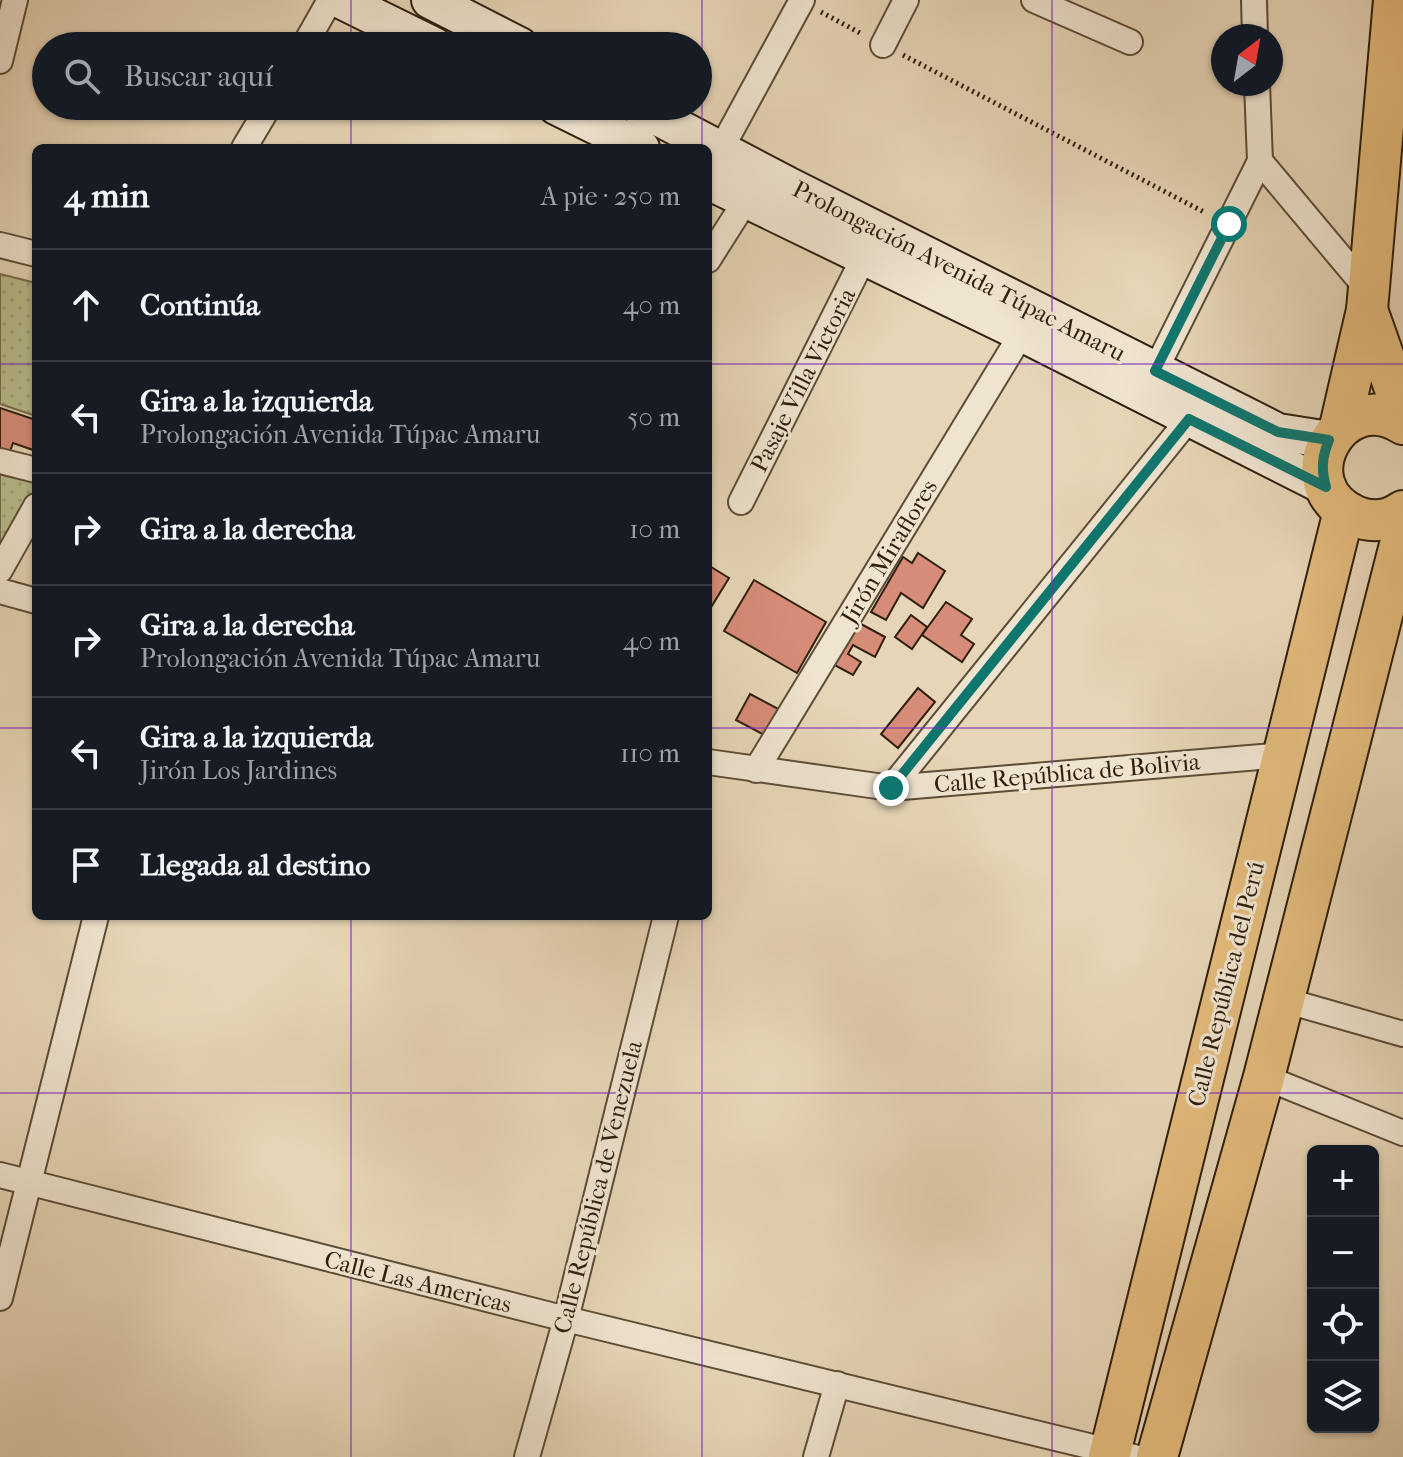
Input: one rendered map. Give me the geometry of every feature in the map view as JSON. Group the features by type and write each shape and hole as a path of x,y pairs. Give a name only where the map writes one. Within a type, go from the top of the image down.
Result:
{"main road":[{"path":"341,0 406,32"},
{"path":"430,0 493,32"},
{"name":"Calle República del Perú","path":"1118,1455 1283,755 1335,499 1322,473 1323,456 1334,434 1368,300 1394,0"},
{"path":"584,120 633,144"},
{"name":"Prolongación Avenida Túpac Amaru","path":"656,120 687,144"},
{"name":"Prolongación Avenida Túpac Amaru","path":"715,165 746,200 1022,333 1335,499"},
{"name":"Prolongación Avenida Túpac Amaru","path":"715,165 803,193 1278,432 1334,434"},
{"path":"1368,300 1403,411"},
{"path":"1334,434 1364,416 1380,415 1403,424"},
{"path":"1335,499 1361,518 1379,520 1403,511"},
{"path":"1157,1457 1264,1077 1403,533"}],"street":[{"path":"0,61 15,0"},
{"path":"312,32 330,0"},
{"path":"883,45 906,0"},
{"path":"1034,0 1130,42"},
{"path":"1254,0 1255,24"},
{"path":"715,165 802,1"},
{"path":"1155,371 1260,161 1257,96"},
{"path":"246,144 261,120"},
{"path":"1260,161 1368,300"},
{"path":"712,254 746,200"},
{"path":"0,245 32,253"},
{"name":"Pasaje Villa Victoria","path":"741,502 864,257"},
{"name":"Jirón Miraflores","path":"756,770 1022,333"},
{"path":"891,788 1189,419"},
{"path":"0,461 32,469"},
{"path":"0,570 32,513"},
{"path":"0,591 32,600"},
{"name":"Calle República de Bolivia","path":"712,763 891,788 1283,755"},
{"path":"0,1298 95,920"},
{"name":"Calle República de Venezuela","path":"527,1457 566,1319 665,920"},
{"path":"1284,1000 1403,1034"},
{"path":"1264,1077 1403,1133"},
{"name":"Calle Las Americas","path":"0,1175 1118,1455"},
{"path":"816,1457 837,1384"}],"path":[{"path":"802,1 1229,224"}],"green space":[{"path":"0,274 32,282 32,415 0,404"},
{"path":"0,466 32,474 32,500 0,557"}],"building":[{"path":"0,408 32,419 32,450 13,443 8,457 0,454"},
{"path":"918,553 945,571 923,608 901,593 886,620 871,612 903,557 912,563"},
{"path":"712,567 729,578 712,606"},
{"path":"754,580 826,622 797,673 724,631"},
{"path":"946,602 972,619 961,635 974,644 962,662 922,635"},
{"path":"911,615 927,627 912,649 895,637"},
{"path":"850,618 885,637 875,657 853,645 848,654 861,662 853,675 827,661"},
{"path":"918,688 935,702 898,748 881,734"},
{"path":"750,694 786,713 772,739 736,720"}],"route":[{"path":"891,788 1189,419 1326,487 1322,473 1323,456 1329,440 1278,432 1155,371 1229,224"}]}
